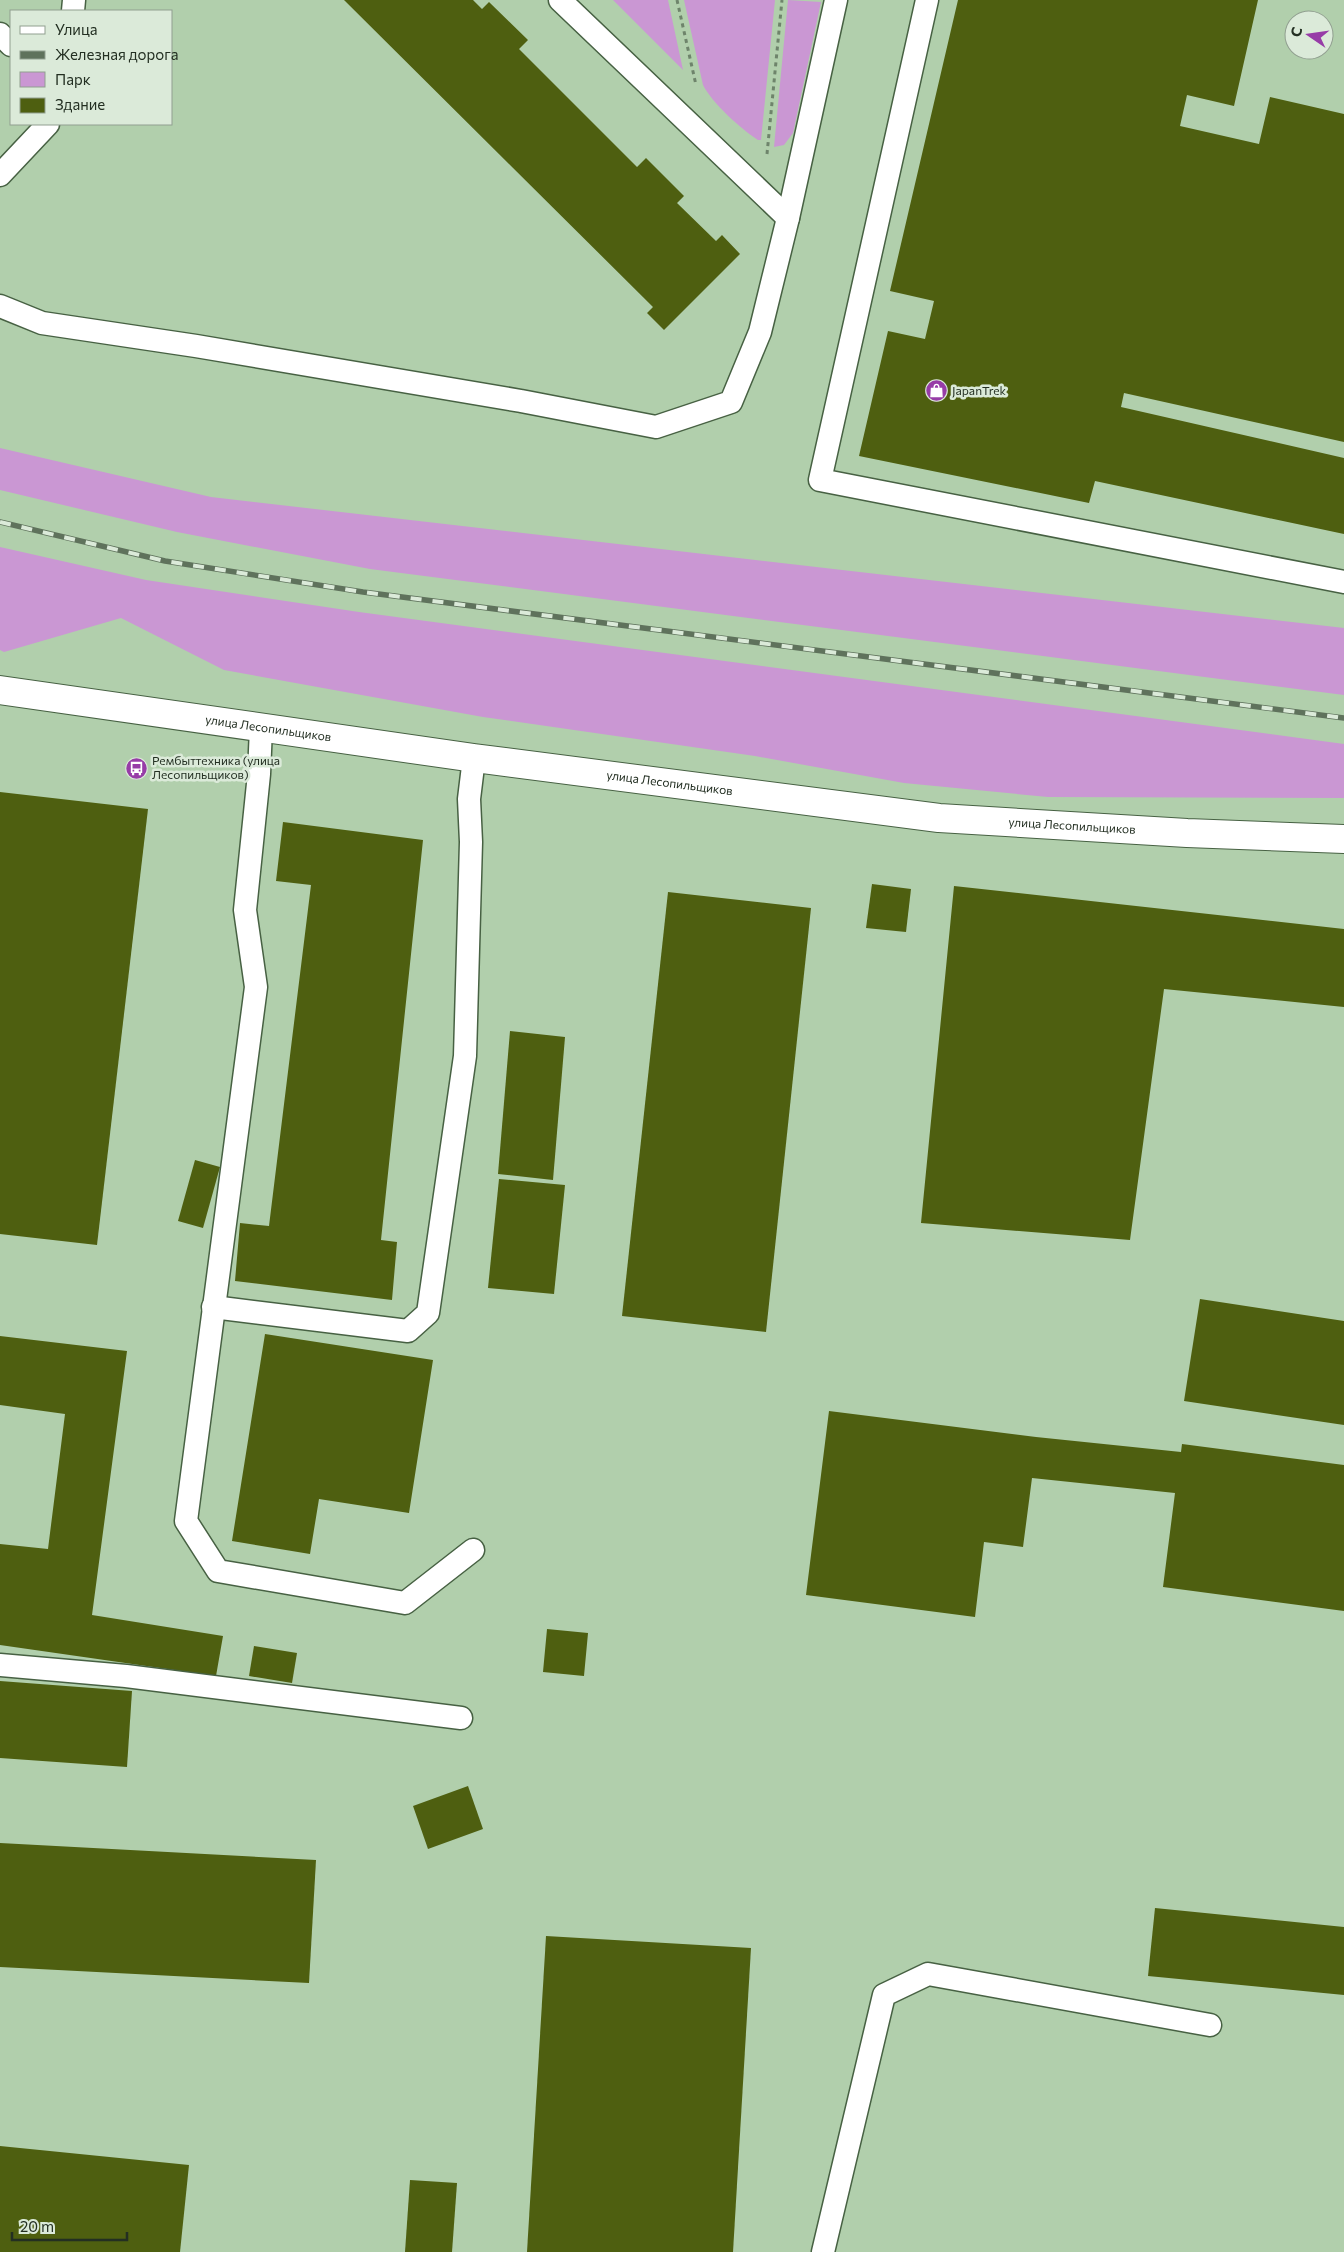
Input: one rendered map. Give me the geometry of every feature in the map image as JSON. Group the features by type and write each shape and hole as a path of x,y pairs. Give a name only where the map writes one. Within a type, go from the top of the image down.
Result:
{"main road":[{"name":"улица Лесопильщиков","path":"0,690 474,758 939,818 1187,833 1344,839"}],"lane":[{"path":"560,0 788,218"},
{"path":"0,306 42,323 205,348 521,401 656,426 731,402 760,332 788,218 836,0"},
{"path":"927,0 820,480 1344,582"},
{"path":"0,34 10,44"},
{"path":"0,175 47,125"},
{"path":"261,728 259,774 245,910 256,987 186,1521 218,1571 405,1603 473,1550"},
{"path":"213,1307 408,1331 428,1313 465,1056 471,842 469,799 474,758"},
{"path":"0,1666 126,1676 461,1718"},
{"path":"823,2252 884,1995 928,1974 1210,2025"}],"path":[{"path":"677,0 698,92 691,86"},
{"path":"760,152 767,159 782,0"}],"green space":[{"path":"613,0 668,0 683,70"},
{"path":"684,0 775,0 761,140 758,140 736,123 713,100 703,85"},
{"path":"788,0 821,2 793,133 784,145 774,147"},
{"path":"0,448 211,497 1344,628 1344,695 370,569 177,532 0,490"},
{"path":"0,547 146,580 359,612 1344,744 1344,798 1048,797 904,783 755,756 483,717 224,670 121,618 4,652 0,650"}],"building":[{"path":"344,0 473,0 482,9 489,2 528,40 519,49 637,167 646,158 684,196 677,203 716,241 722,235 740,254 664,330 647,313 653,307"},
{"path":"958,0 1258,0 1234,106 1187,95 1180,126 1259,144 1270,97 1344,114 1344,442 1124,393 1121,407 1344,458 1344,534 1095,481 1089,503 859,456 888,331 925,339 934,301 890,291"},
{"path":"0,792 148,809 97,1245 0,1234"},
{"path":"283,822 423,840 381,1240 397,1242 392,1300 235,1281 240,1223 269,1226 311,885 276,881"},
{"path":"872,884 911,889 906,932 866,928"},
{"path":"954,886 1344,929 1344,1007 1164,989 1130,1240 921,1223"},
{"path":"668,892 811,908 766,1332 622,1316"},
{"path":"510,1031 565,1037 553,1180 498,1174"},
{"path":"195,1160 220,1167 203,1228 178,1221"},
{"path":"499,1179 565,1185 554,1294 488,1288"},
{"path":"1200,1299 1344,1321 1344,1425 1184,1401"},
{"path":"265,1334 433,1360 409,1513 319,1499 310,1554 232,1541"},
{"path":"0,1336 127,1351 92,1615 223,1636 216,1676 0,1645 0,1544 48,1549 65,1414 0,1405"},
{"path":"829,1411 1036,1437 1181,1452 1182,1444 1344,1465 1344,1611 1163,1587 1175,1493 1032,1478 1023,1547 984,1542 975,1617 806,1595"},
{"path":"547,1629 588,1633 584,1676 543,1672"},
{"path":"254,1646 297,1653 292,1683 249,1676"},
{"path":"0,1681 132,1691 127,1767 0,1758"},
{"path":"468,1786 483,1829 428,1849 413,1806"},
{"path":"0,1843 316,1860 309,1983 0,1967"},
{"path":"1155,1908 1344,1927 1344,1995 1148,1976"},
{"path":"546,1936 751,1948 733,2252 527,2252"},
{"path":"0,2146 189,2165 180,2252 0,2252"},
{"path":"410,2180 457,2183 452,2252 405,2252"}],"railway":[{"path":"0,522 165,561 363,592 1344,718"}],"place":[{"name":"JapanTrek","path":"936,391"},
{"name":"Рембыттехника (улица Лесопильщиков)","path":"136,768"}]}
